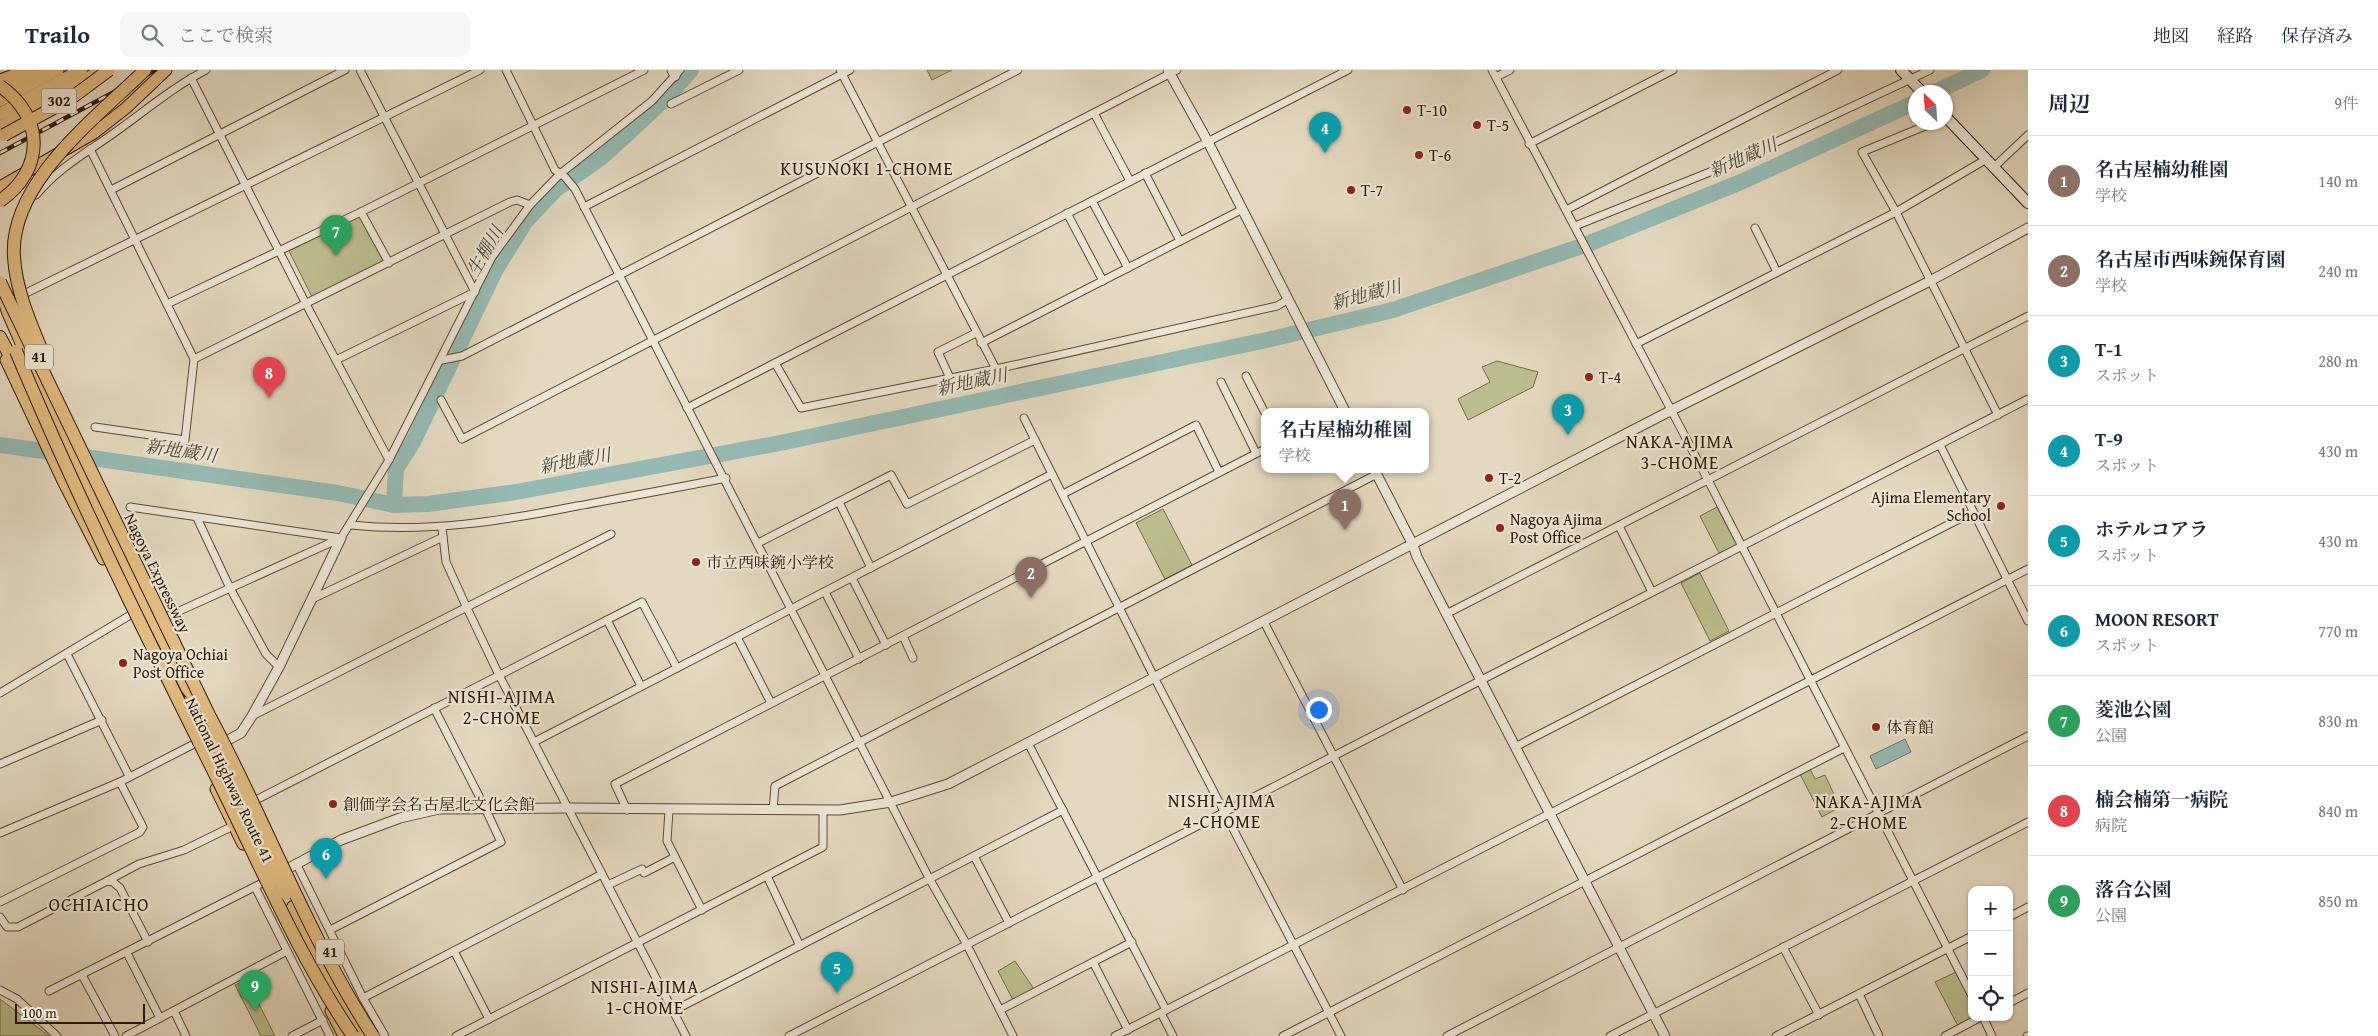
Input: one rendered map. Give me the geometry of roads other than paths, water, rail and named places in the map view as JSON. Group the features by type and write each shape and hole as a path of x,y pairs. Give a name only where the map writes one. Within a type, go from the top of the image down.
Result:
{"highway":[{"path":"0,80 28,70"},
{"path":"0,90 42,70"},
{"name":"302","path":"0,101 58,70"},
{"path":"0,114 81,70"},
{"path":"0,127 103,70"},
{"path":"0,137 70,98 109,70"},
{"name":"302","path":"0,133 119,70"},
{"path":"92,476 93,465 45,358 23,302 15,268 14,235 18,217 26,197 39,178 74,139 144,70"},
{"path":"0,187 94,133 126,108 166,70"},
{"path":"0,86 10,93 22,106 30,121 34,136 34,151 30,166 13,192 0,201"},
{"path":"1,282 8,312 35,374 187,688 209,715"},
{"name":"Nagoya Expressway","path":"1,282 92,476 209,715 236,764 320,945 371,1036"},
{"name":"National Highway Route 41","path":"1,282 12,300 228,740 254,801 293,866 371,1036"},
{"path":"0,316 50,434"},
{"path":"0,337 50,434 152,648 300,944 353,1036"},
{"name":"National Highway Route 41","path":"0,347 63,481 132,614 148,652 233,826 259,886 344,1036"},
{"path":"148,652 152,655 175,699 186,704 207,733 292,907 362,1036"}],"main road":[{"path":"1901,70 1915,85"},
{"path":"1953,125 2028,204"}],"street":[{"path":"1,282 17,271 20,236 35,197 45,184 69,162 191,78 206,70"},
{"path":"112,190 345,70"},
{"path":"360,70 443,235 475,292"},
{"path":"12,300 480,70"},
{"path":"506,70 555,170 572,185 584,207 687,408 726,478 929,878 1013,1036"},
{"path":"167,304 360,212 644,70"},
{"path":"671,104 739,70"},
{"path":"584,207 841,72 850,70"},
{"path":"444,359 462,356 1018,70"},
{"path":"687,408 1348,70"},
{"path":"1492,70 1529,144 1575,226 1672,415 1708,480 1968,988"},
{"path":"1496,78 1510,70"},
{"path":"1529,144 1673,70"},
{"path":"1566,210 1838,70"},
{"path":"1575,226 1725,166 1930,70"},
{"path":"441,400 462,439 912,208 1172,71 1241,210 1314,350 1341,408"},
{"path":"0,833 120,782 194,744 228,740 241,733 279,667 342,538 390,460 444,359 492,257 530,205 652,101 676,72"},
{"path":"841,72 996,368"},
{"path":"191,78 306,304 390,460"},
{"path":"1094,113 1130,181"},
{"path":"1915,130 1862,152 1896,212 1998,415"},
{"path":"1993,168 2028,135"},
{"path":"90,149 194,358 186,440 95,427"},
{"path":"1636,344 1896,212 1985,160"},
{"path":"1145,174 1180,242"},
{"path":"194,358 389,264 510,202 517,200 530,205"},
{"path":"1092,200 1128,268"},
{"path":"982,343 1241,210"},
{"path":"360,212 389,264"},
{"path":"1068,213 1103,281"},
{"path":"1755,228 1778,272"},
{"path":"49,991 259,886 341,840 400,818 439,810 483,808 626,810 846,809 891,802 948,784 1413,544 1672,415 2028,228"},
{"path":"336,360 475,292"},
{"path":"775,363 801,408 950,378 1277,306 1287,300"},
{"path":"1446,614 2028,316"},
{"path":"950,378 938,352 976,333"},
{"path":"1246,376 1262,408"},
{"path":"1221,382 1256,453"},
{"path":"789,1036 2028,399"},
{"path":"1024,418 1154,679 1341,1036"},
{"path":"1063,494 1196,425 1219,472"},
{"path":"758,543 891,475 907,504 1035,440"},
{"path":"1940,445 2028,621"},
{"path":"626,810 615,784 1261,450"},
{"path":"773,810 774,786 1120,609 1372,473"},
{"path":"1377,473 1446,614 1665,1036"},
{"path":"534,742 1052,474"},
{"path":"351,525 386,529 442,528 532,515 726,478"},
{"path":"839,502 871,568"},
{"path":"130,507 342,538"},
{"path":"1515,747 1973,512"},
{"path":"197,518 230,588 266,654 279,667"},
{"path":"1619,526 1652,592"},
{"path":"442,528 446,562 466,606 499,674 686,1036"},
{"path":"252,716 611,534"},
{"path":"312,599 443,537"},
{"path":"166,617 342,538"},
{"path":"1115,1036 2028,569"},
{"path":"852,578 886,645"},
{"path":"825,592 859,659"},
{"path":"254,801 642,602 677,668"},
{"path":"0,693 132,614"},
{"path":"607,620 641,686"},
{"path":"1264,622 1403,890"},
{"path":"903,636 913,658"},
{"path":"737,637 771,703"},
{"path":"67,654 129,776"},
{"path":"330,930 501,842 434,708"},
{"path":"0,764 102,720"},
{"path":"1447,1036 2028,736"},
{"path":"1028,743 1132,942 1164,1011 1173,1036"},
{"path":"1283,1036 1844,748"},
{"path":"0,902 140,832 144,826 120,782"},
{"path":"669,810 667,841 702,910"},
{"path":"456,1036 823,847 823,810"},
{"path":"673,1011 1063,810"},
{"path":"1610,1036 2028,822"},
{"path":"0,917 7,927 18,927 138,864 184,850 233,826"},
{"path":"974,856 1009,923"},
{"path":"608,885 642,869 644,873 675,857"},
{"path":"293,866 330,930 363,998 386,1036"},
{"path":"363,998 602,874"},
{"path":"767,876 800,946"},
{"path":"107,881 113,882 120,888 148,942"},
{"path":"259,886 287,951 330,1036"},
{"path":"2013,914 2028,907"},
{"path":"1776,1036 1968,938"},
{"path":"1000,1010 1132,942"},
{"path":"1783,947 1819,1014"},
{"path":"126,1036 137,1034 160,1018 287,951"},
{"path":"454,951 489,1019"},
{"path":"127,953 160,1018"},
{"path":"1093,962 1128,1030"},
{"path":"82,975 115,1036"},
{"path":"0,990 17,999 57,1036"},
{"path":"2013,1000 2028,993"},
{"path":"1858,994 1879,1036"},
{"path":"174,1011 186,1036"},
{"path":"292,1036 323,1020"},
{"path":"1945,1036 1974,1021"},
{"path":"1984,1021 1992,1036"}],"water":[{"path":"1905,739 1911,752 1876,769 1870,756"}],"waterway":[{"name":"生棚川","path":"394,505 396,469 413,442 495,271 525,222 555,190 602,157 668,96 691,70"},
{"name":"新地蔵川","path":"1950,85 1982,70"},
{"name":"新地蔵川","path":"0,445 338,493 394,505 428,504 516,492 780,443 1271,339 1393,310 1585,245 1741,182 1908,106"}],"railway":[{"path":"0,153 155,70"}],"place":[{"name":"T-10","path":"1407,110"},
{"name":"T-5","path":"1477,125"},
{"name":"T-9","path":"1325,153"},
{"name":"T-6","path":"1419,155"},
{"name":"T-7","path":"1351,190"},
{"name":"菱池公園","path":"336,256"},
{"name":"T-4","path":"1589,377"},
{"name":"楠会楠第一病院","path":"269,398"},
{"name":"T-1","path":"1568,435"},
{"name":"T-2","path":"1489,478"},
{"name":"Ajima Elementary School","path":"2001,506"},
{"name":"Nagoya Ajima Post Office","path":"1500,528"},
{"name":"名古屋楠幼稚園","path":"1345,530"},
{"name":"市立西味鋺小学校","path":"696,562"},
{"name":"名古屋市西味鋺保育園","path":"1031,598"},
{"name":"Nagoya Ochiai Post Office","path":"123,663"},
{"name":"体育館","path":"1876,727"},
{"name":"創価学会名古屋北文化会館","path":"333,804"},
{"name":"MOON RESORT","path":"326,879"},
{"name":"ホテルコアラ","path":"837,993"},
{"name":"落合公園","path":"255,1011"}],"district":[{"name":"KUSUNOKI 1-CHOME","path":"867,169"},
{"name":"NAKA-AJIMA 3-CHOME","path":"1680,452"},
{"name":"NISHI-AJIMA 2-CHOME","path":"502,708"},
{"name":"NISHI-AJIMA 4-CHOME","path":"1222,811"},
{"name":"NAKA-AJIMA 2-CHOME","path":"1869,812"},
{"name":"OCHIAICHO","path":"99,904"},
{"name":"NISHI-AJIMA 1-CHOME","path":"645,998"}]}
